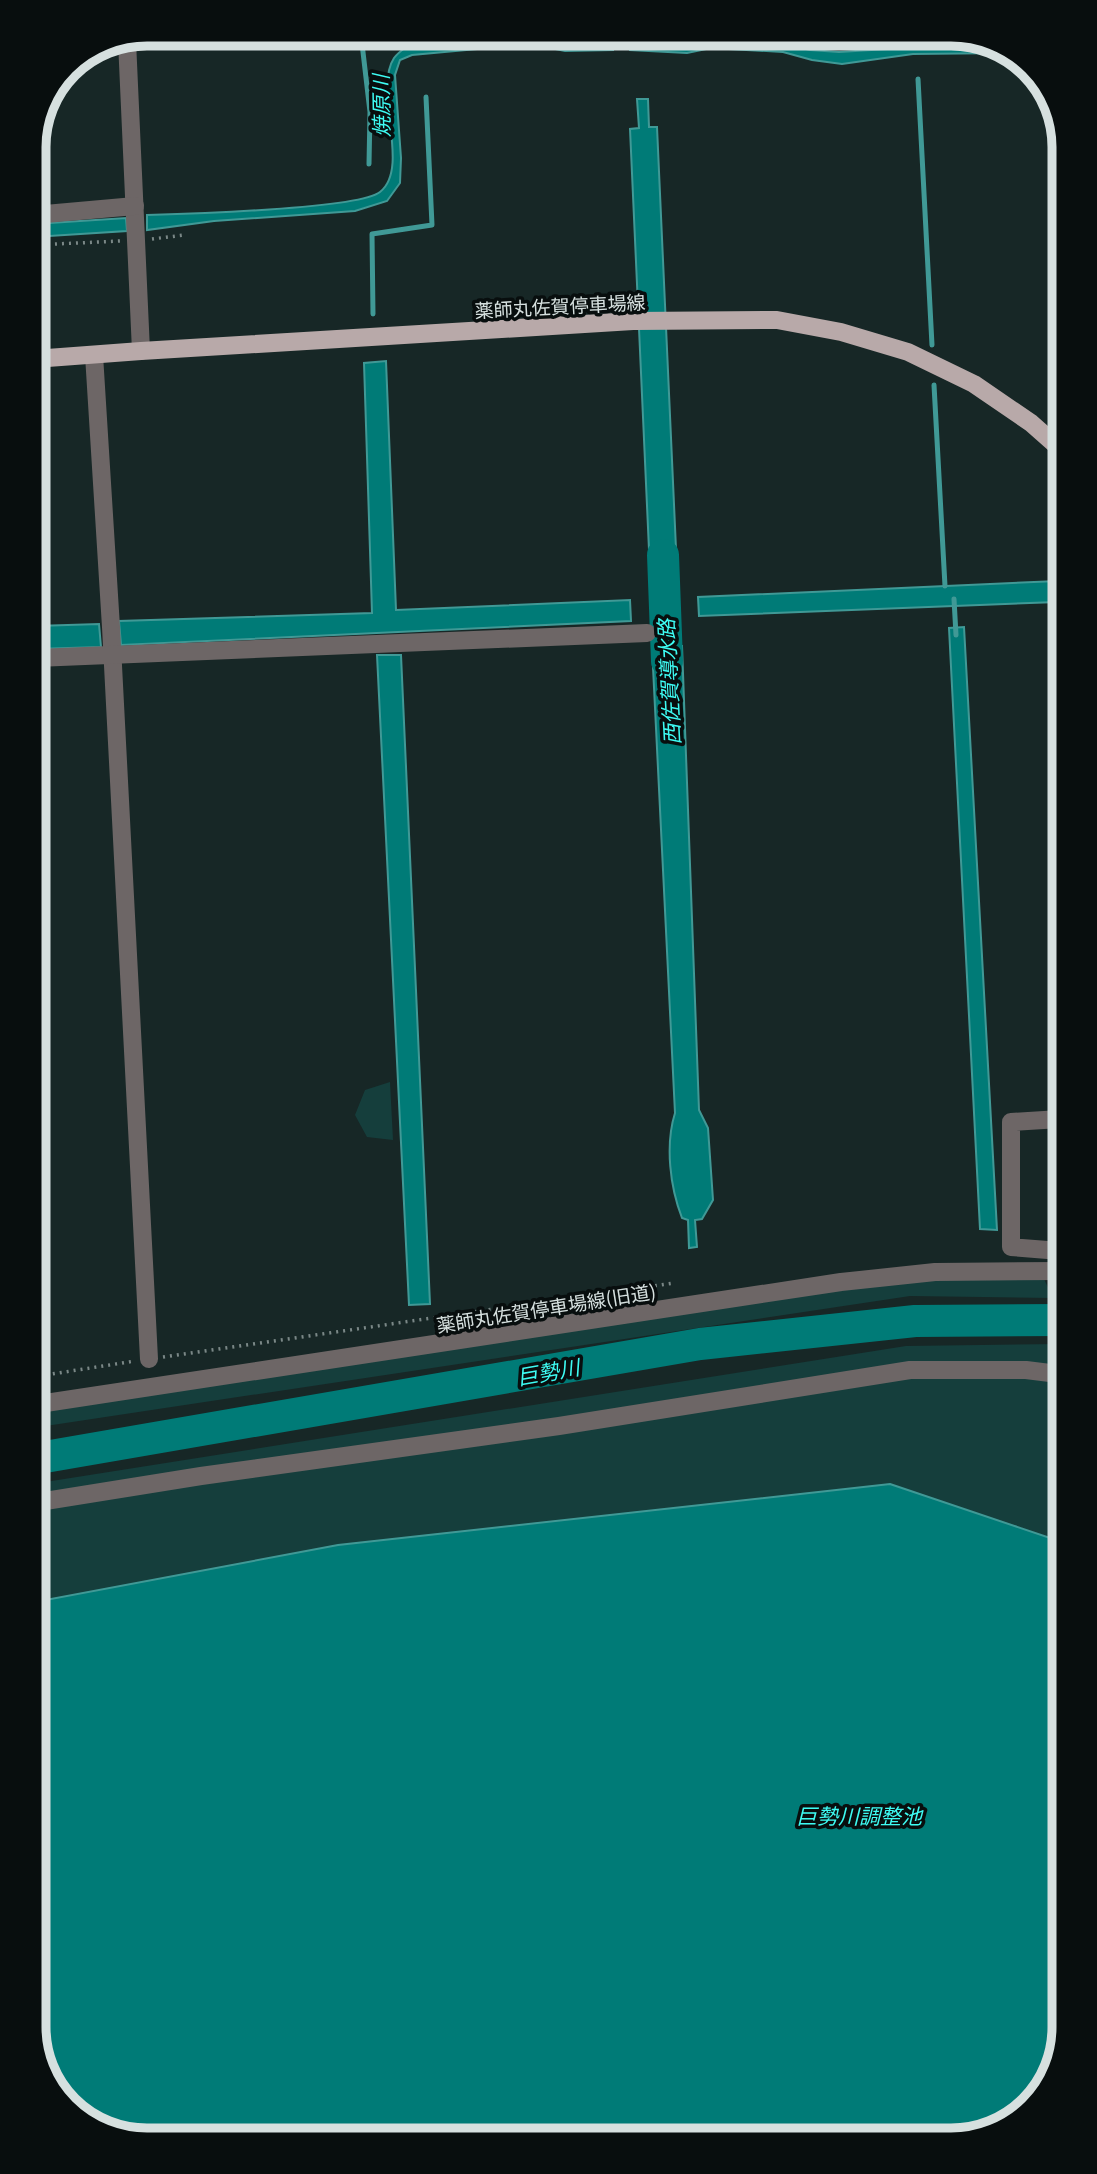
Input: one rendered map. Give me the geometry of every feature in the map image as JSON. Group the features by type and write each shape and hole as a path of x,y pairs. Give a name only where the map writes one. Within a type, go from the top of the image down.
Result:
{"main road":[{"name":"薬師丸佐賀停車場線","path":"46,358 633,321 777,320 841,332 908,352 974,384 1031,423 1052,442"}],"street":[{"path":"127,47 141,351"},
{"path":"46,214 135,206"},
{"path":"94,355 149,1359"},
{"path":"46,656 111,641 398,644 647,633"},
{"path":"1052,1119 1011,1122 1011,1247 1052,1250"},
{"name":"薬師丸佐賀停車場線(旧道)","path":"46,1403 852,1281 935,1272 1052,1271"},
{"path":"46,1501 201,1476 559,1426 911,1370 1052,1372"}],"path":[{"path":"46,244 184,235"},
{"path":"46,1375 674,1283"}],"shaded area":[{"path":"390,1082 393,1140 367,1137 355,1115 365,1090"},
{"path":"939,1278 1044,1279 1052,1298 910,1296 46,1426 46,1409 813,1292"},
{"path":"1052,1344 1052,1966 46,1989 46,1482 906,1346"}],"water":[{"path":"509,46 412,55 400,60 395,75 401,158 400,183 387,201 355,211 214,221 147,230 147,215 231,212 340,203 380,192 389,181 392,165 393,147 387,89 389,72 394,58 406,47"},
{"path":"541,46 613,46 613,50 565,51"},
{"path":"630,46 793,46 839,52 957,46 971,47 988,53 913,54 842,64 783,52 711,48 687,53 630,50"},
{"path":"637,99 648,99 649,127 657,127 677,571 667,572 668,599 659,599 658,572 650,572 630,129 639,128"},
{"path":"126,218 127,231 46,236 46,223"},
{"path":"386,361 396,610 630,600 631,621 121,645 119,621 372,613 364,363"},
{"path":"1052,581 1052,602 699,616 698,597"},
{"path":"671,617 673,645 682,646 699,1110 708,1128 713,1200 702,1219 695,1220 697,1247 689,1248 688,1220 682,1218 678,1206 670,1166 670,1139 675,1113 652,647 662,646 661,618"},
{"path":"99,624 101,647 46,649 46,626"},
{"path":"964,627 997,1230 980,1229 949,628"},
{"path":"377,655 401,655 430,1304 409,1305"},
{"name":"巨勢川調整池","path":"890,1484 1052,1539 1052,2028 1046,2060 1035,2084 1022,2099 1001,2115 971,2127 951,2128 140,2128 108,2121 85,2108 59,2078 47,2048 46,1600 338,1545"}],"waterway":[{"name":"焼原川","path":"362,46 370,112 369,164"},
{"path":"918,79 932,345"},
{"path":"373,314 372,234 432,225 426,97"},
{"path":"934,385 945,586"},
{"name":"西佐賀導水路","path":"663,555 667,661"},
{"path":"954,599 956,635"},
{"name":"巨勢川","path":"46,1457 700,1344 915,1321 1052,1320"}]}
